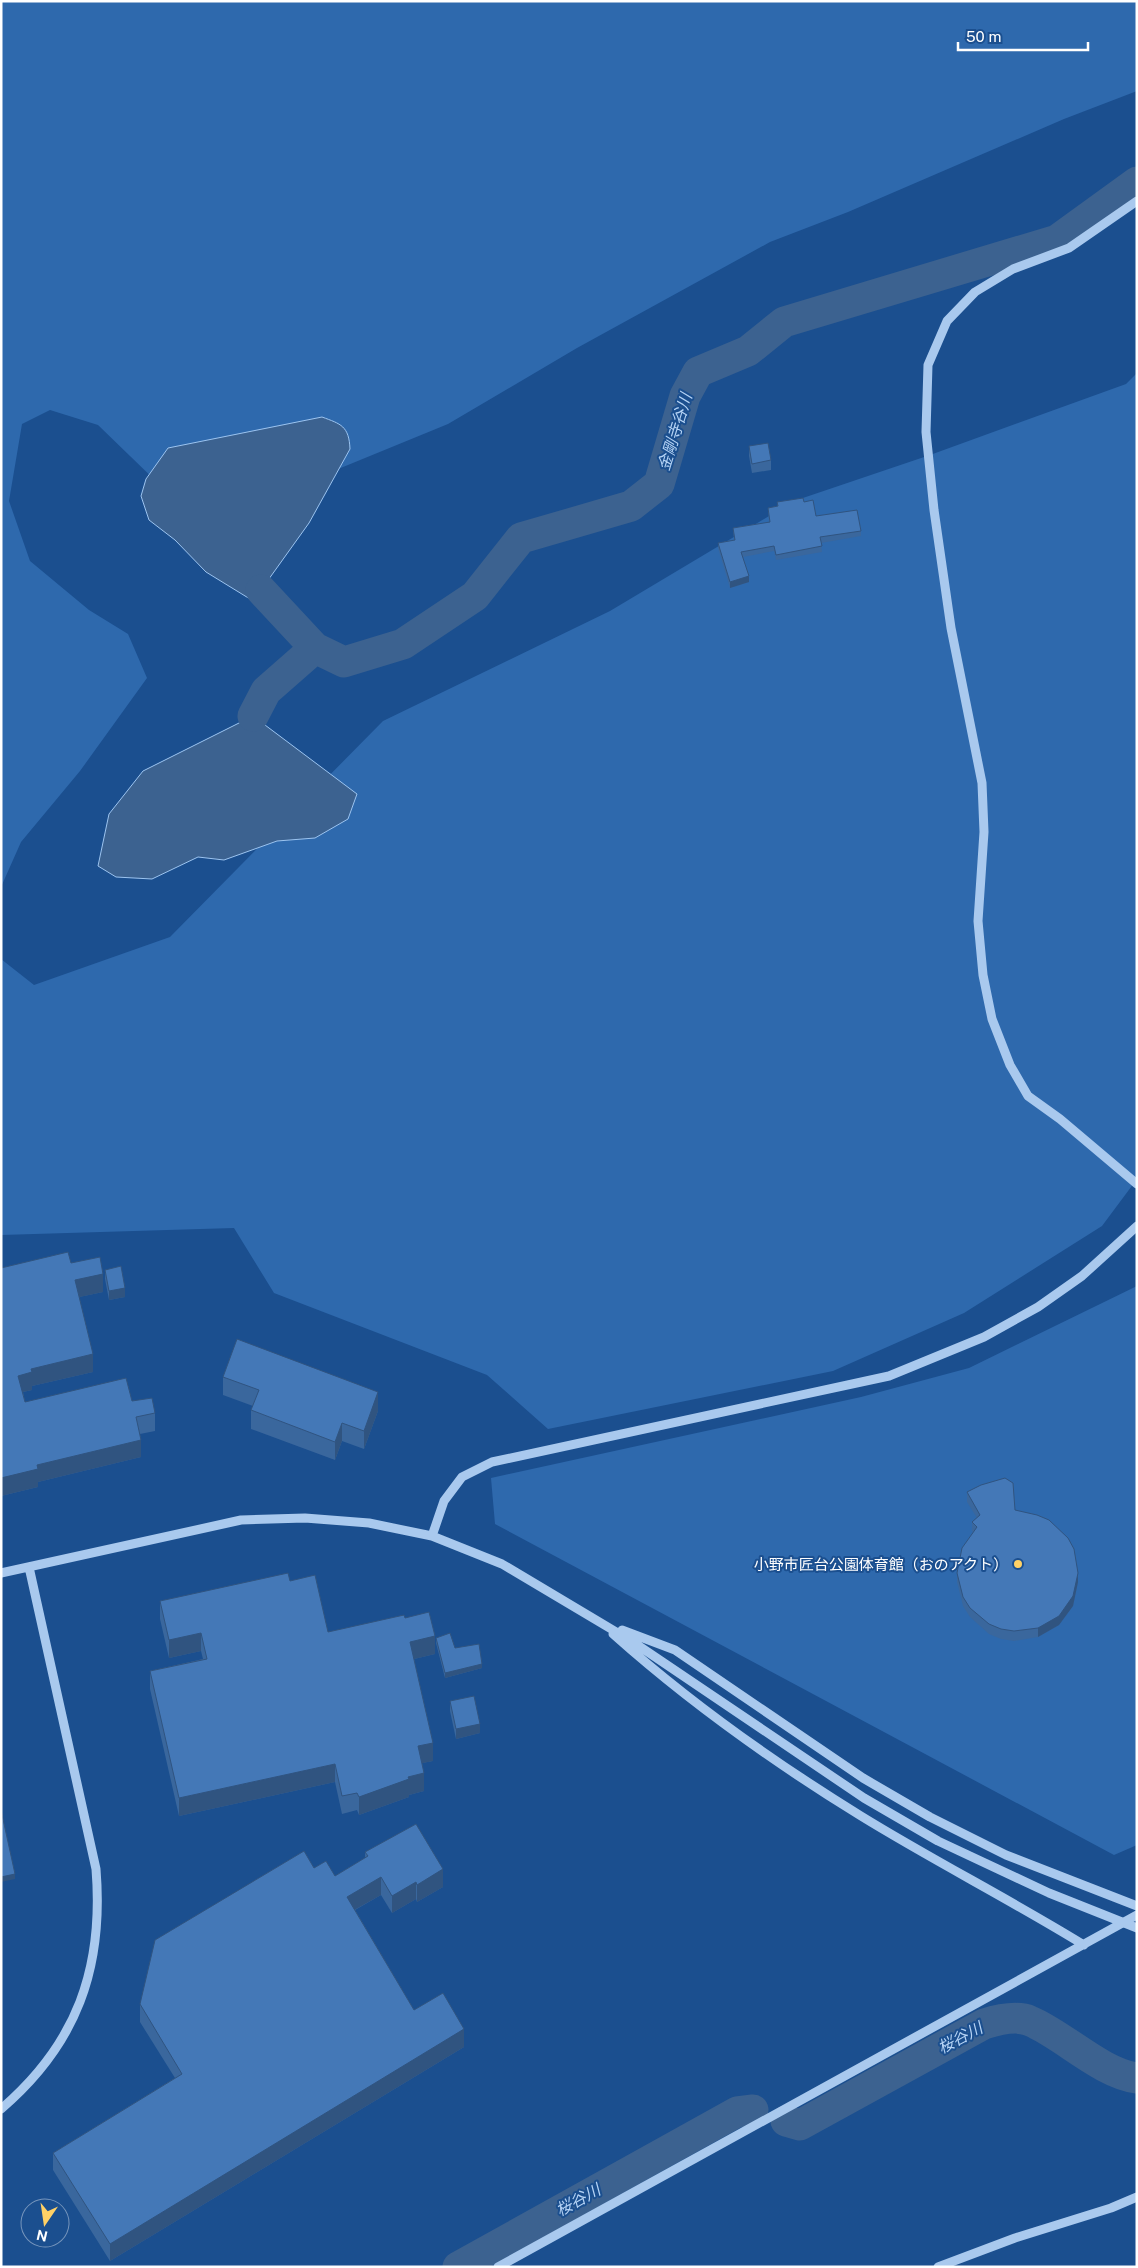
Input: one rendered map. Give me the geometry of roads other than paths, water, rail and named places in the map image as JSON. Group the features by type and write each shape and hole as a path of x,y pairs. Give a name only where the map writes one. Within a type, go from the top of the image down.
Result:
{"street":[{"path":"1137,201 1069,248 1013,269 976,292 947,321 928,365 926,432 934,510 951,628 982,783 984,832 978,921 983,975 992,1019 1010,1065 1028,1096 1060,1119 1137,1184"},
{"path":"432,1536 444,1501 462,1477 492,1462 889,1376 984,1337 1038,1307 1082,1276 1137,1226"},
{"path":"1,1573 241,1520 305,1518 369,1523 432,1536 502,1564 633,1642 864,1798 938,1840 1000,1871 1137,1928"},
{"path":"1,2109 23,2090 49,2059 71,2024 88,1977 95,1943 98,1904 96,1869 28,1567"},
{"path":"598,1621 674,1650 863,1778 930,1817 1006,1855 1137,1906"},
{"path":"598,1621 660,1676 822,1792 1084,1945"},
{"path":"498,2267 1137,1915"},
{"path":"938,2267 1015,2238 1111,2208 1137,2197"}],"waterway":[{"name":"金剛寺谷川","path":"253,716 266,691 315,648 344,662 403,644 475,596 521,538 631,506 659,484 685,396 698,372 748,351 784,322 1057,240 1137,182"},
{"name":"金剛寺谷川","path":"261,590 315,648"},
{"name":"桜谷川","path":"786,2121 800,2125 984,2024 1007,2019 1019,2018 1030,2021 1096,2062 1124,2075 1137,2078"},
{"name":"桜谷川","path":"458,2267 737,2112 753,2110"}],"place":[{"name":"小野市匠台公園体育館（おのアクト）","path":"1018,1564"}]}
